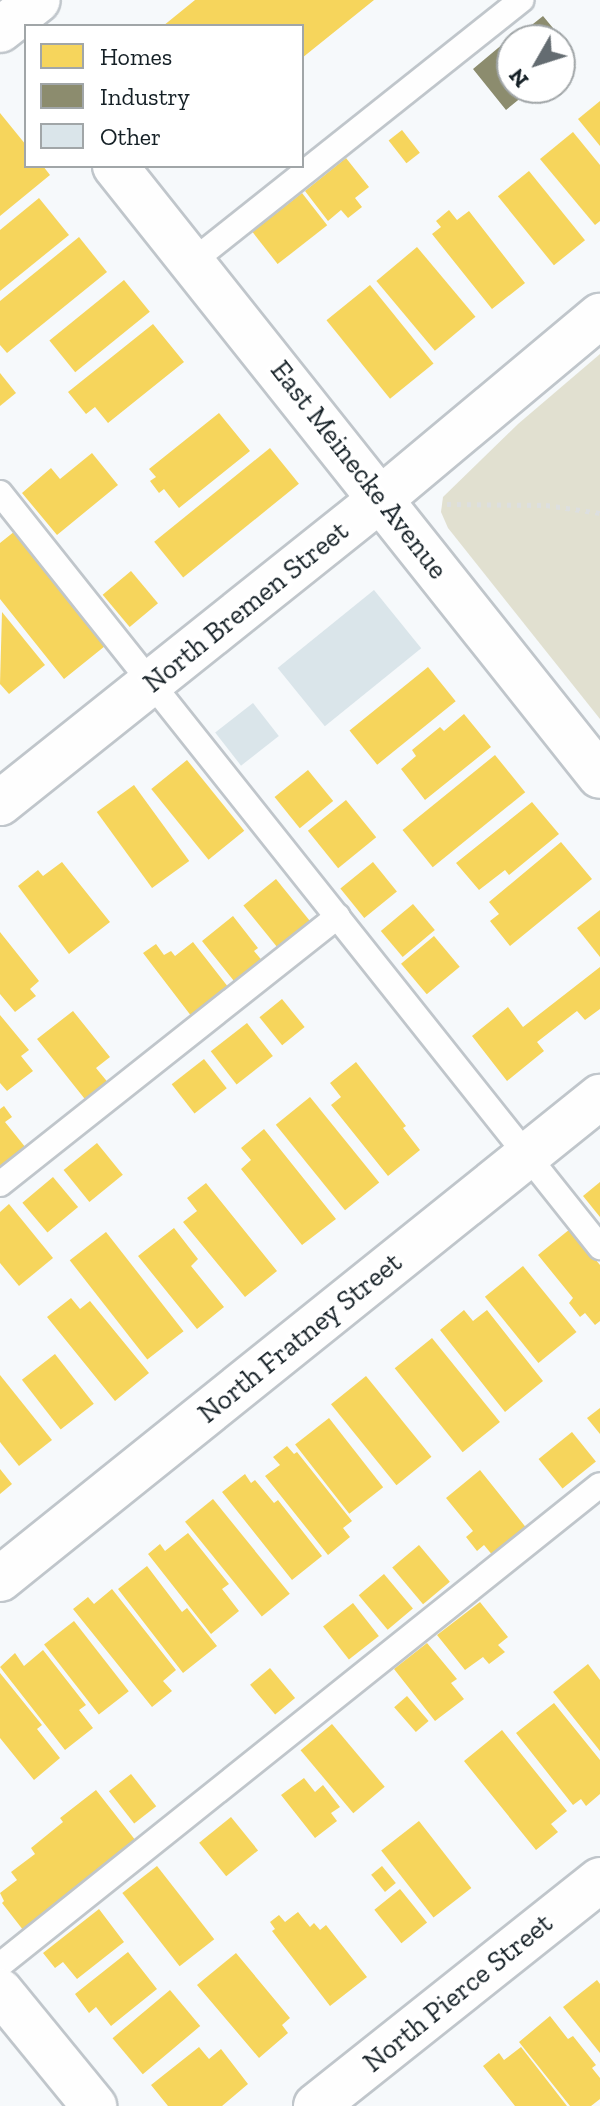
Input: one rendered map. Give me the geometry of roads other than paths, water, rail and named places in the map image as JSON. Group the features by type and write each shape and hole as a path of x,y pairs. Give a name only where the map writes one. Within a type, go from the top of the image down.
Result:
{"street":[{"path":"7,34 38,0"},
{"name":"East Meinecke Avenue","path":"117,168 600,776"},
{"name":"North Bremen Street","path":"0,803 382,498 600,316"},
{"name":"North Fratney Street","path":"0,1579 600,1097"},
{"name":"North Pierce Street","path":"316,2106 600,1880"},
{"path":"0,1991 94,2106"}],"lane":[{"path":"192,262 521,0"},
{"path":"0,493 600,1247"},
{"path":"0,1184 338,916"},
{"path":"0,1965 600,1485"}]}
